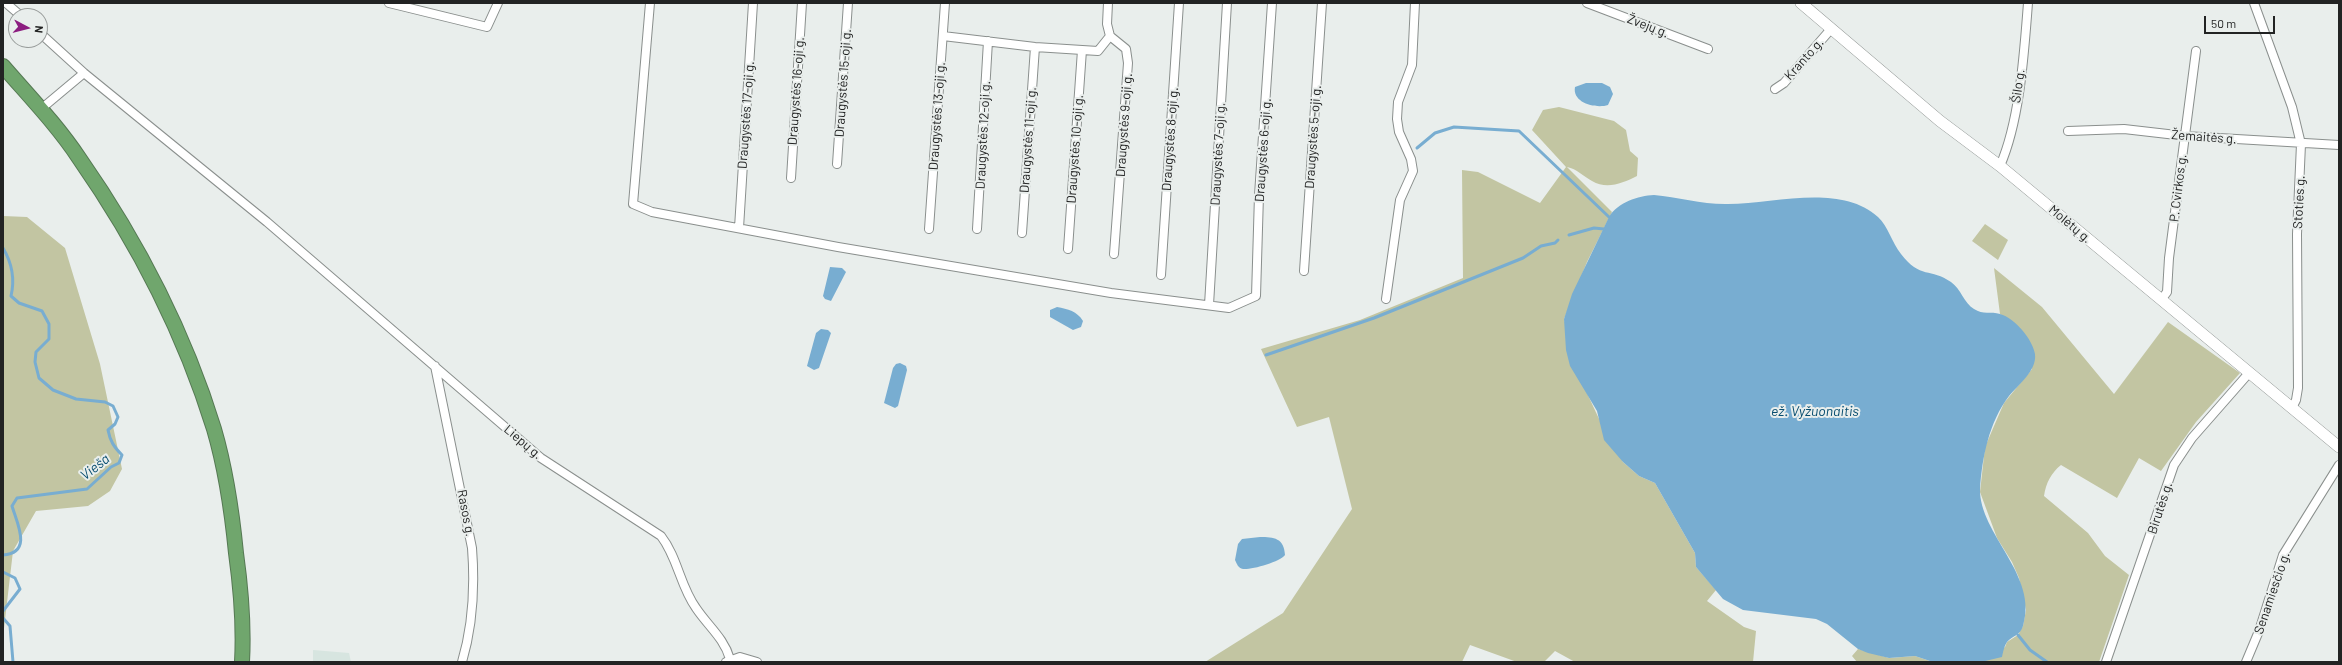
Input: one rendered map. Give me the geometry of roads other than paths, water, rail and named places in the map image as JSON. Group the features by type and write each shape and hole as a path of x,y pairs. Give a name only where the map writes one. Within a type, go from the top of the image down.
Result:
{"highway":[{"path":"3,66 41,109 78,156 124,226 161,296 188,358 214,430 231,504 239,578 242,662"}],"street":[{"path":"389,3 487,26 498,3"},
{"path":"650,3 634,204 652,212 846,249 1111,293 1209,305"},
{"name":"Draugystės 17-oji g.","path":"739,228 753,3"},
{"name":"Draugystės 16-oji g.","path":"791,178 802,3"},
{"name":"Draugystės 15-oji g.","path":"837,164 848,3"},
{"name":"Draugystės 13-oji g.","path":"929,229 945,3"},
{"path":"943,36 1035,47 1098,50 1110,36 1107,24 1108,3"},
{"name":"Draugystės 8-oji g.","path":"1161,275 1179,3"},
{"name":"Draugystės 7-oji g.","path":"1209,305 1227,3"},
{"name":"Draugystės 6-oji g.","path":"1209,305 1229,308 1256,296 1259,196 1272,3"},
{"name":"Draugystės 5-oji g.","path":"1304,270 1322,3"},
{"path":"1386,299 1398,206 1413,171 1411,159 1399,132 1397,119 1398,102 1412,65 1415,3"},
{"name":"Žvejų g.","path":"1587,3 1708,49"},
{"name":"Molėtų g.","path":"1801,3 1940,121 2000,166 2339,447"},
{"name":"Šilo g.","path":"2000,166 2010,143 2025,42 2028,3"},
{"name":"Stoties g.","path":"2254,3 2292,107 2302,144 2297,234 2298,388 2296,400 2292,408"},
{"name":"Kranto g.","path":"1775,89 1784,83 1831,29"},
{"name":"Draugystės 9-oji g.","path":"1110,36 1126,49 1128,63 1114,254"},
{"name":"Liepų g.","path":"48,40 84,73 267,222 541,458 661,536 672,550 679,574 695,608 723,641 728,660 740,657 757,662"},
{"name":"Draugystės 12-oji g.","path":"977,229 988,41"},
{"name":"Draugystės 11-oji g.","path":"1022,233 1035,47"},
{"name":"Draugystės 10-oji g.","path":"1068,249 1082,50"},
{"name":"P. Cvirkos g.","path":"2161,300 2168,286 2169,258 2196,51"},
{"path":"41,109 84,73"},
{"name":"Žemaitės g.","path":"2068,131 2124,129 2185,136 2339,145"},
{"name":"Rasos g.","path":"435,366 472,548 474,569 471,629 462,662"},
{"name":"Birutės g.","path":"2106,662 2174,465 2192,438 2248,373"},
{"name":"Senamiesčio g.","path":"2246,662 2259,631 2283,555 2339,465"}],"water":[{"path":"1586,83 1602,83 1610,87 1613,94 1608,105 1597,106 1586,104 1577,97 1575,87"},
{"name":"ež. Vyžuonaitis","path":"1654,195 1707,203 1725,204 1783,199 1825,198 1844,200 1862,206 1878,217 1898,250 1914,267 1937,275 1951,282 1974,309 1981,312 1997,313 2006,316 2012,320 2027,336 2034,348 2035,360 2030,372 2009,396 1996,417 1985,453 1980,489 1982,506 2016,572 2023,589 2026,607 2022,629 2007,642 2004,647 2002,657 1981,662 1933,662 1915,656 1889,658 1868,653 1858,649 1827,624 1816,619 1743,610 1723,599 1696,567 1695,553 1655,483 1639,476 1623,462 1604,440 1597,411 1570,366 1566,350 1564,319 1572,294 1609,217 1618,207 1635,198"},
{"path":"830,267 842,268 846,272 831,301 825,299 823,296"},
{"path":"1057,307 1078,315 1083,321 1081,327 1073,330 1050,317 1050,310"},
{"path":"821,329 828,330 831,333 819,368 814,370 807,366 816,333"},
{"path":"900,363 906,366 907,370 898,406 895,408 884,403 893,368 896,364"},
{"path":"1260,537 1274,538 1280,542 1283,545 1285,555 1282,558 1265,565 1247,569 1240,568 1235,560 1238,544 1242,539"}],"waterway":[{"path":"1417,148 1435,133 1454,127 1519,131 1609,217"},
{"path":"1569,235 1594,228 1604,229"},
{"path":"1266,355 1374,318 1523,258 1541,246 1555,243 1558,240"},
{"name":"Vieša","path":"3,248 11,265 13,277 11,296 19,303 42,311 49,324 49,339 36,352 35,362 39,378 53,390 76,399 105,402 113,406 118,417 115,424 108,430 113,444 122,455 119,463 111,467 87,489 17,498 12,506 21,536 20,543 18,549 12,553 3,555"},
{"name":"Vieša","path":"3,572 15,578 20,589 3,611"},
{"name":"Vieša","path":"3,618 10,626 13,662"},
{"path":"2018,635 2030,650 2047,662"}]}
